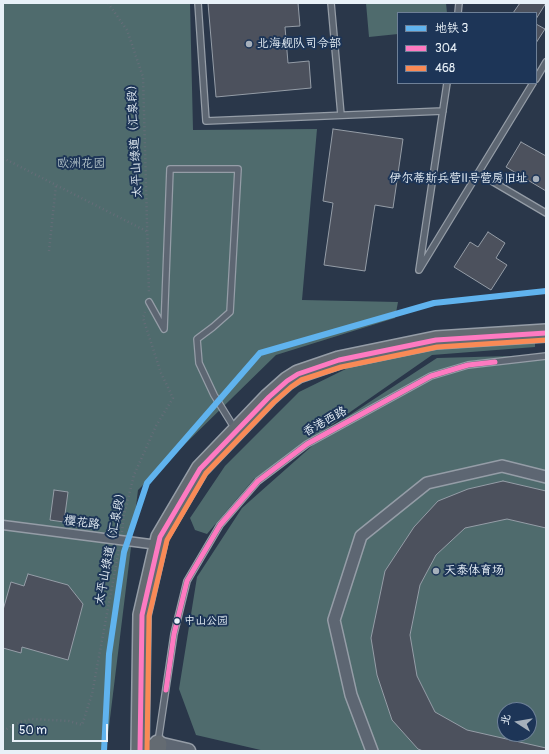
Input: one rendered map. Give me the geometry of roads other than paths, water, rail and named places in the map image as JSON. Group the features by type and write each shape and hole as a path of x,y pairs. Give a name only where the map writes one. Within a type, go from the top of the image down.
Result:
{"main road":[{"path":"140,751 142,615 160,537 200,469 268,397 298,374 339,360 436,340 546,333"}],"street":[{"path":"372,751 351,695 334,620 361,536 427,483 502,466 546,477"},
{"name":"樱花路","path":"3,525 158,545"},
{"path":"153,749 188,751"}],"lane":[{"path":"198,3 206,121 443,111"},
{"path":"332,3 341,115"},
{"path":"537,76 546,62"},
{"path":"447,84 419,270 532,84"},
{"path":"149,302 164,329 170,169 238,169 230,312 197,339 199,364 214,394 237,431"},
{"path":"478,174 546,213"},
{"name":"香港西路","path":"153,749 174,634 187,581 220,525 258,481 307,444 431,376 468,365 546,356"}],"metro line":[{"name":"3","path":"104,751 109,654 124,552 147,483 260,353 434,303 546,291"}],"place":[{"name":"北海舰队司令部","path":"249,44"},
{"name":"伊尔蒂斯兵营II号营房旧址","path":"536,179"},
{"name":"天泰体育场","path":"436,571"},
{"name":"中山公园","path":"177,621"}],"park label":[{"name":"欧洲花园","path":"81,164"}]}
